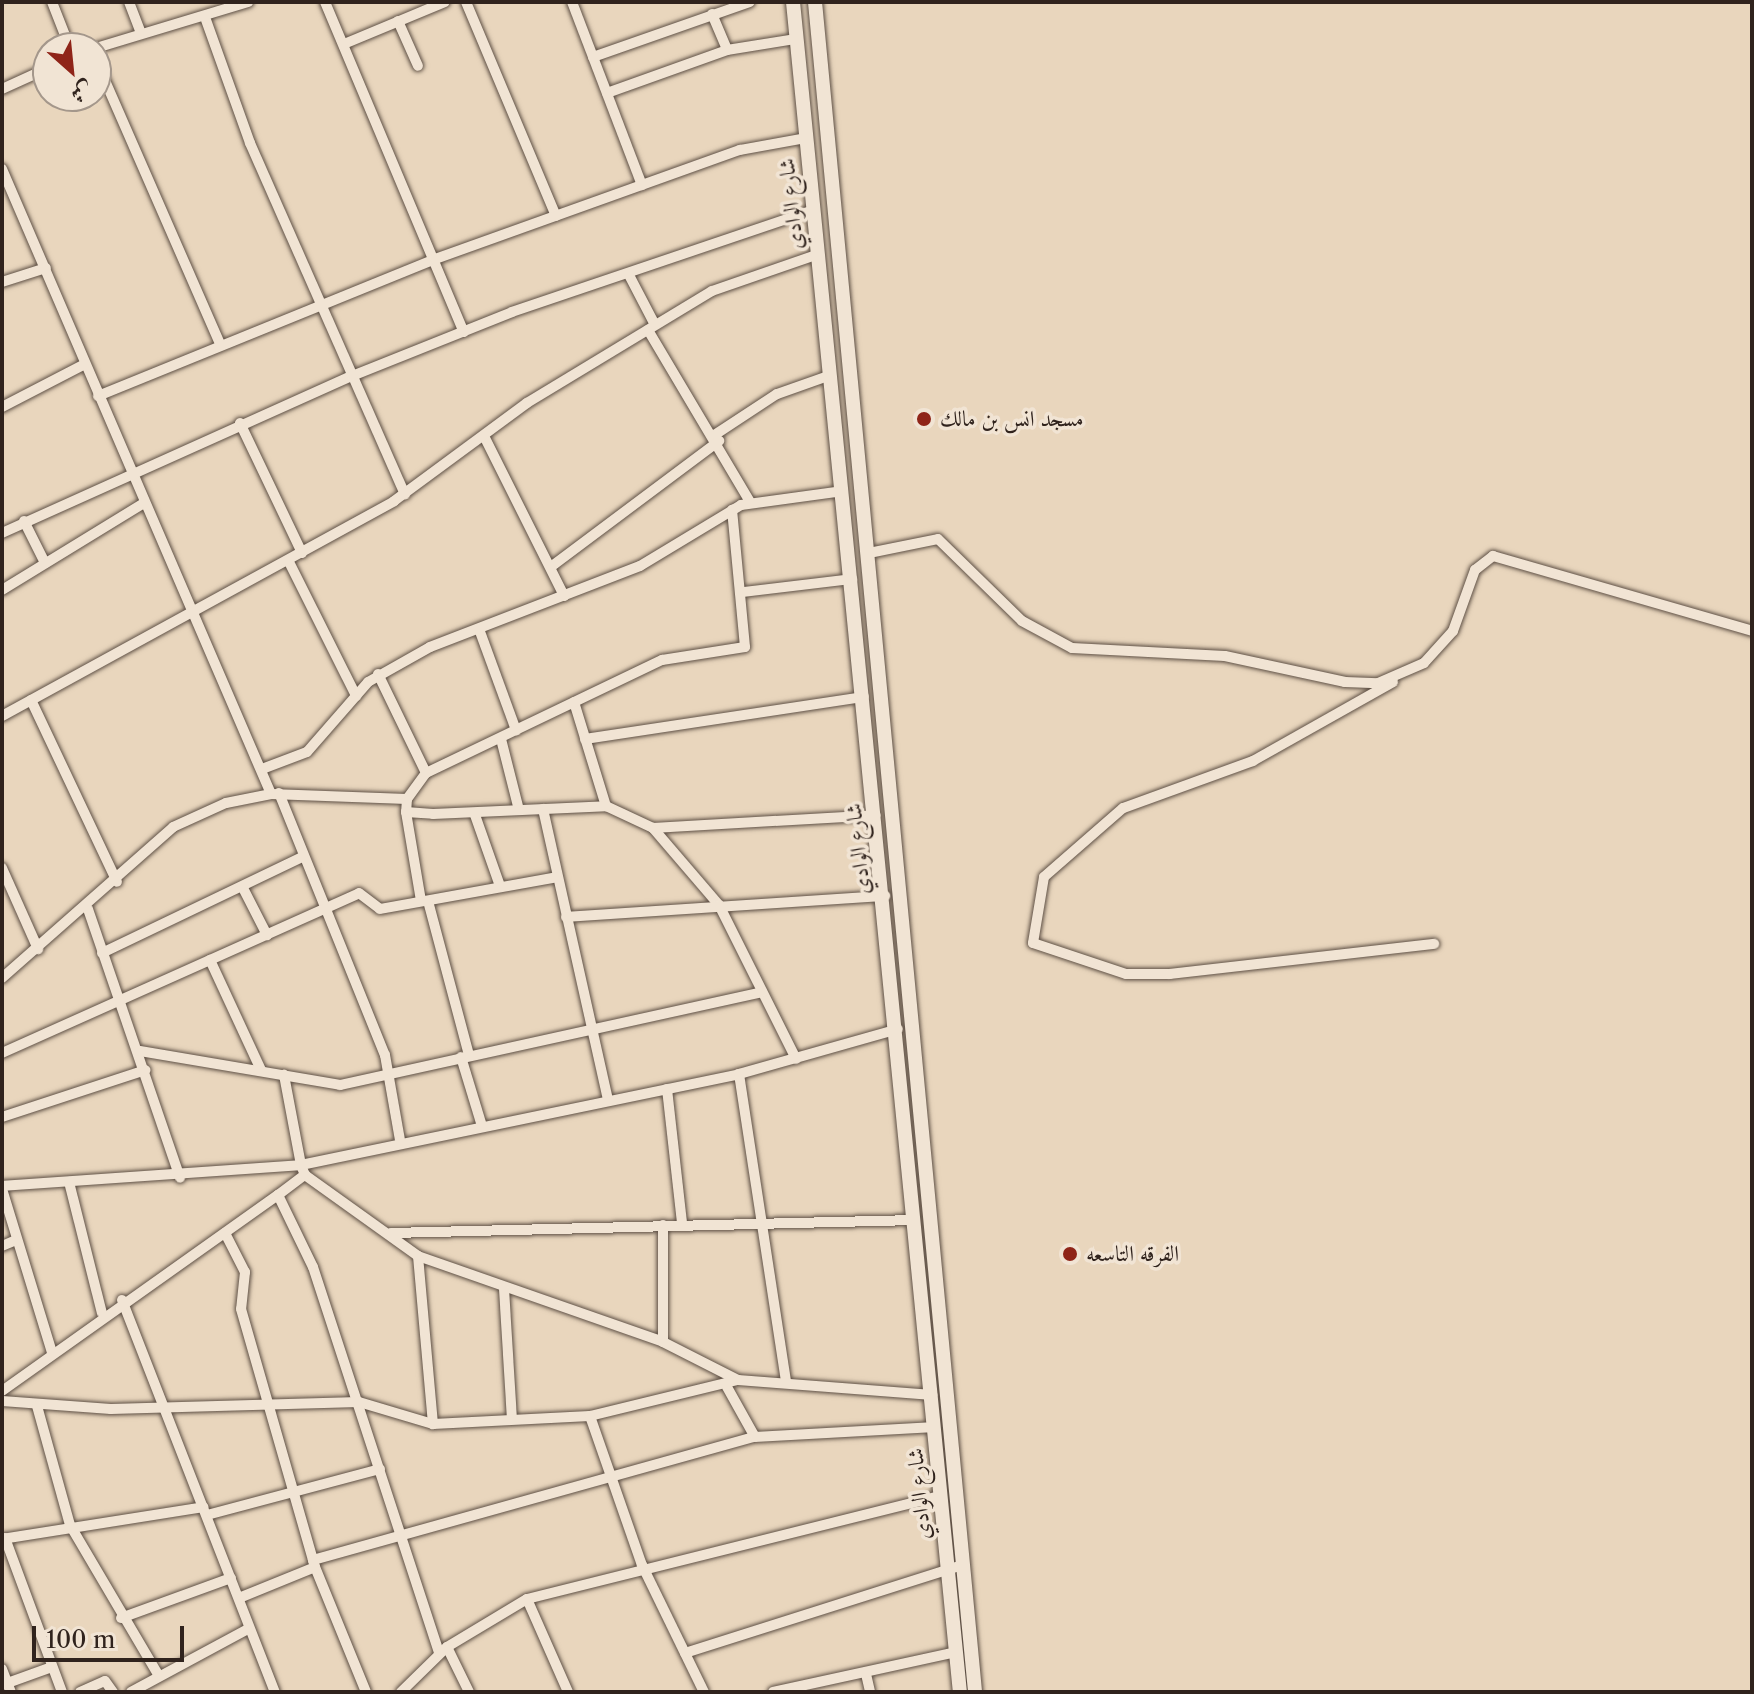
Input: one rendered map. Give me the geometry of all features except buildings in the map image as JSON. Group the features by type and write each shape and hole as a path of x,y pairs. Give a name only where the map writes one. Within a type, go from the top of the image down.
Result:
{"main road":[{"name":"شارع الوادي","path":"793,2 898,1029 906,1045 915,1220 941,1496 975,1692"},
{"name":"شارع الوادي","path":"815,2 869,553 906,1045 955,1566 956,1652 960,1692"}],"street":[{"path":"52,2 64,32"},
{"path":"129,2 141,33"},
{"path":"112,43 141,33 206,20 248,2"},
{"path":"325,2 464,332"},
{"path":"344,44 445,2"},
{"path":"466,2 556,216"},
{"path":"572,2 642,185"},
{"path":"593,57 750,2"},
{"path":"712,14 727,50"},
{"path":"206,20 250,143 405,494"},
{"path":"398,21 418,66"},
{"path":"607,93 727,50 796,39"},
{"path":"2,89 32,75"},
{"path":"112,97 220,344"},
{"path":"98,396 321,302 435,259 740,150 806,138"},
{"path":"2,169 130,472 325,908 390,1072 400,1140"},
{"path":"2,533 130,472 352,376 464,332 814,210"},
{"path":"2,716 289,562 405,494 484,436 652,328 740,277 819,254"},
{"path":"2,282 46,268"},
{"path":"629,275 652,328 718,438 750,502"},
{"path":"2,407 85,364"},
{"path":"552,566 777,394 831,375"},
{"path":"240,423 302,553"},
{"path":"484,436 552,566 564,596"},
{"path":"262,769 316,745 378,674 479,629 640,566 750,502 843,491"},
{"path":"2,590 144,503"},
{"path":"481,1123 424,901 406,812 407,799 426,773 674,656 745,647 743,592 732,510"},
{"path":"24,521 45,563"},
{"path":"869,553 938,539 1022,621 1072,648 1225,656 1345,682 1402,677"},
{"path":"1434,944 1170,974 1126,974 1033,943 1044,877 1123,808 1291,743 1402,677 1445,642 1475,570 1493,556 1752,631"},
{"path":"289,562 356,696"},
{"path":"743,592 852,579"},
{"path":"479,629 516,730"},
{"path":"378,674 426,773"},
{"path":"585,739 864,697"},
{"path":"31,700 117,882"},
{"path":"574,702 606,806"},
{"path":"501,739 519,810"},
{"path":"2,978 88,909 191,816 275,794 407,799"},
{"path":"406,812 475,815 606,806 653,828 719,905 796,1059"},
{"path":"543,809 566,917 596,1031 608,1099"},
{"path":"475,815 500,886"},
{"path":"653,828 876,815"},
{"path":"102,953 243,888 302,857"},
{"path":"2,868 7,893 38,949"},
{"path":"2,1053 365,892 375,909 557,877"},
{"path":"243,888 267,935"},
{"path":"566,917 885,896"},
{"path":"88,909 140,1051 180,1178"},
{"path":"210,960 261,1070"},
{"path":"140,1051 340,1085 762,992"},
{"path":"52,1353 2,1187 303,1170 400,1140 739,1074 898,1029"},
{"path":"2,1117 146,1070"},
{"path":"739,1074 758,1225 786,1380"},
{"path":"284,1075 303,1170 418,1256 504,1289 663,1342 738,1380 786,1380 932,1395"},
{"path":"667,1089 682,1223"},
{"path":"2,1391 102,1313 278,1195 303,1170"},
{"path":"69,1182 102,1313"},
{"path":"278,1195 313,1267 359,1402 399,1535 443,1650 469,1692"},
{"path":"391,1233 682,1223 758,1225 915,1220"},
{"path":"663,1225 663,1342"},
{"path":"225,1233 245,1272 241,1309 314,1563 366,1692"},
{"path":"2,1246 16,1240"},
{"path":"418,1256 433,1424"},
{"path":"504,1289 512,1418"},
{"path":"122,1300 239,1598 246,1630 275,1692"},
{"path":"2,1401 37,1406 166,1408 359,1402 433,1424 590,1416 727,1387 738,1380"},
{"path":"727,1387 755,1437"},
{"path":"37,1406 70,1525 121,1618 159,1676"},
{"path":"590,1416 605,1474 642,1565 704,1692"},
{"path":"239,1598 314,1563 399,1535 605,1474 755,1437 935,1427"},
{"path":"62,1692 3,1538 70,1525 205,1511 380,1469"},
{"path":"401,1692 443,1650 527,1599 642,1565 941,1496"},
{"path":"685,1653 955,1566"},
{"path":"121,1618 231,1578"},
{"path":"527,1599 568,1692"},
{"path":"131,1692 246,1630"},
{"path":"773,1692 956,1652"},
{"path":"2,1669 7,1687 52,1667"},
{"path":"866,1674 870,1692"},
{"path":"80,1692 105,1681 113,1692"}],"place":[{"name":"مسجد انس بن مالك","path":"924,419"},
{"name":"الفرقه التاسعه","path":"1070,1254"}]}
